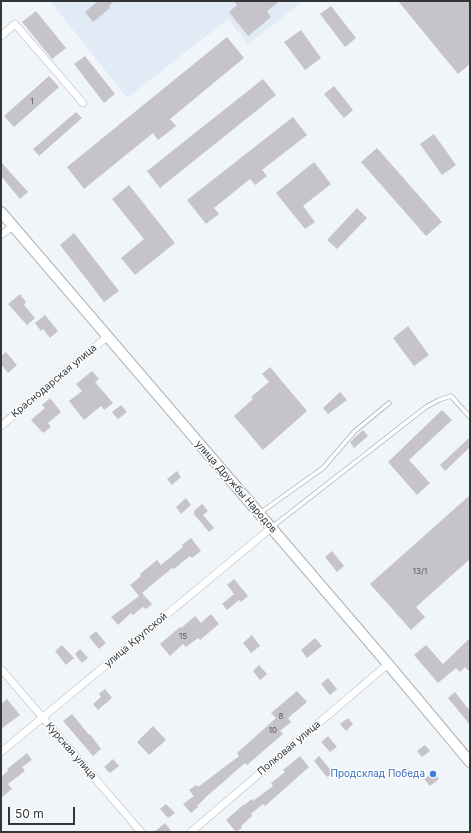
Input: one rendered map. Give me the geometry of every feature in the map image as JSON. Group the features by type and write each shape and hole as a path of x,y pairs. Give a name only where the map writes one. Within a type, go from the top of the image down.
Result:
{"street":[{"path":"1,36 15,24 83,103"},
{"name":"улица Дружбы Народов","path":"1,212 470,762"},
{"path":"1,235 13,226"},
{"name":"Краснодарская улица","path":"1,426 107,337"},
{"name":"улица Крупской","path":"1,752 271,528"},
{"name":"Полковая улица","path":"191,832 388,664"},
{"name":"Курская улица","path":"1,669 141,832"}],"lane":[{"path":"271,528 426,407 451,396 470,417"},
{"path":"259,514 323,468 355,431 389,403"}],"shaded area":[{"path":"50,1 304,1 248,44 228,19 127,98"}],"building":[{"path":"98,1 114,1 109,6 110,8 93,22 85,12"},
{"path":"234,1 280,1 267,11 271,17 248,36 229,12 237,5"},
{"path":"398,1 470,1 470,64 458,74"},
{"path":"331,6 356,38 345,47 320,14"},
{"path":"36,11 66,48 52,59 22,22"},
{"path":"301,30 321,58 305,70 284,42"},
{"path":"227,37 244,58 170,119 176,126 158,140 153,133 84,189 67,167"},
{"path":"85,56 115,94 104,103 74,64"},
{"path":"49,76 59,87 14,127 4,116"},
{"path":"263,79 276,95 160,188 147,171"},
{"path":"334,86 353,110 344,118 324,94"},
{"path":"76,112 82,118 39,156 33,149"},
{"path":"293,117 307,135 262,170 267,176 255,185 250,179 214,208 219,214 206,224 187,200"},
{"path":"434,134 456,165 442,175 420,144"},
{"path":"377,148 442,222 426,236 361,162"},
{"path":"1,162 28,192 20,199 1,176"},
{"path":"314,162 331,184 303,206 315,222 305,229 276,193"},
{"path":"129,185 175,243 135,275 121,258 144,239 112,199"},
{"path":"357,208 367,218 337,249 327,240"},
{"path":"74,233 119,291 104,302 60,245"},
{"path":"20,294 26,302 24,305 35,318 27,325 8,304"},
{"path":"45,315 58,331 50,338 43,329 41,331 35,323"},
{"path":"408,326 429,355 414,366 393,338"},
{"path":"6,352 17,365 8,373 1,364 1,356"},
{"path":"270,367 307,411 263,450 234,416 253,399 251,397 269,382 262,374"},
{"path":"92,371 99,379 95,382 113,403 104,410 101,406 84,420 69,401 82,391 76,384"},
{"path":"340,392 347,400 328,414 323,408"},
{"path":"50,398 61,412 48,423 51,427 43,433 31,420 45,408 42,405"},
{"path":"121,405 127,412 118,419 112,412"},
{"path":"442,410 452,420 409,460 430,483 417,495 388,462"},
{"path":"363,430 368,436 354,448 350,442"},
{"path":"470,437 470,447 445,471 440,465"},
{"path":"177,471 181,477 172,485 167,479"},
{"path":"470,495 470,559 416,607 425,617 411,630 370,584"},
{"path":"186,498 191,505 181,514 176,507"},
{"path":"202,504 208,511 203,515 214,528 209,532 193,513"},
{"path":"191,538 201,551 192,558 190,556 174,569 172,568 142,593 152,604 146,609 143,607 133,615 131,613 118,625 111,617 139,596 130,585 141,576 140,574 157,560 161,565 183,547 182,545"},
{"path":"332,551 344,566 337,572 325,557"},
{"path":"234,579 248,596 241,602 239,600 227,610 222,604 234,594 227,585"},
{"path":"211,614 219,624 200,640 198,638 186,647 183,644 170,656 160,644 195,616 201,623"},
{"path":"96,631 106,643 99,649 89,637"},
{"path":"252,635 260,646 251,653 243,643"},
{"path":"315,638 322,646 307,658 301,650"},
{"path":"470,638 470,672 465,667 460,672 456,668 438,683 414,655 426,645 443,664"},
{"path":"62,645 74,658 66,665 55,651"},
{"path":"80,649 88,658 82,663 75,654"},
{"path":"259,665 267,674 260,680 253,671"},
{"path":"328,678 337,689 330,695 321,684"},
{"path":"105,689 112,698 98,710 93,704 101,697 99,694"},
{"path":"297,691 307,702 288,718 291,722 280,731 283,734 247,765 245,763 206,797 191,813 183,804 194,796 189,790 196,785 198,787 239,756 237,753 276,718 271,713"},
{"path":"455,692 470,711 470,725 448,698"},
{"path":"7,699 20,715 1,729 1,704"},
{"path":"72,714 101,749 93,756 63,721"},
{"path":"348,718 353,724 346,731 340,724"},
{"path":"153,726 166,740 149,755 137,742"},
{"path":"328,736 337,747 330,752 321,742"},
{"path":"425,745 430,751 422,757 417,751"},
{"path":"27,753 32,760 22,767 25,771 8,784 12,789 1,798 1,775 2,776 8,771 7,769"},
{"path":"300,756 309,767 265,806 263,804 251,814 252,816 241,826 242,828 236,832 226,820 243,805 252,799 253,801 273,786 271,783 285,772 283,770"},
{"path":"319,756 333,773 327,777 314,761"},
{"path":"113,759 119,766 110,773 104,767"},
{"path":"434,772 439,779 430,786 424,779"},
{"path":"166,804 175,813 168,818 160,809"},
{"path":"165,823 172,832 154,832"}],"place":[{"name":"Продсклад Победа","path":"433,774"}]}
